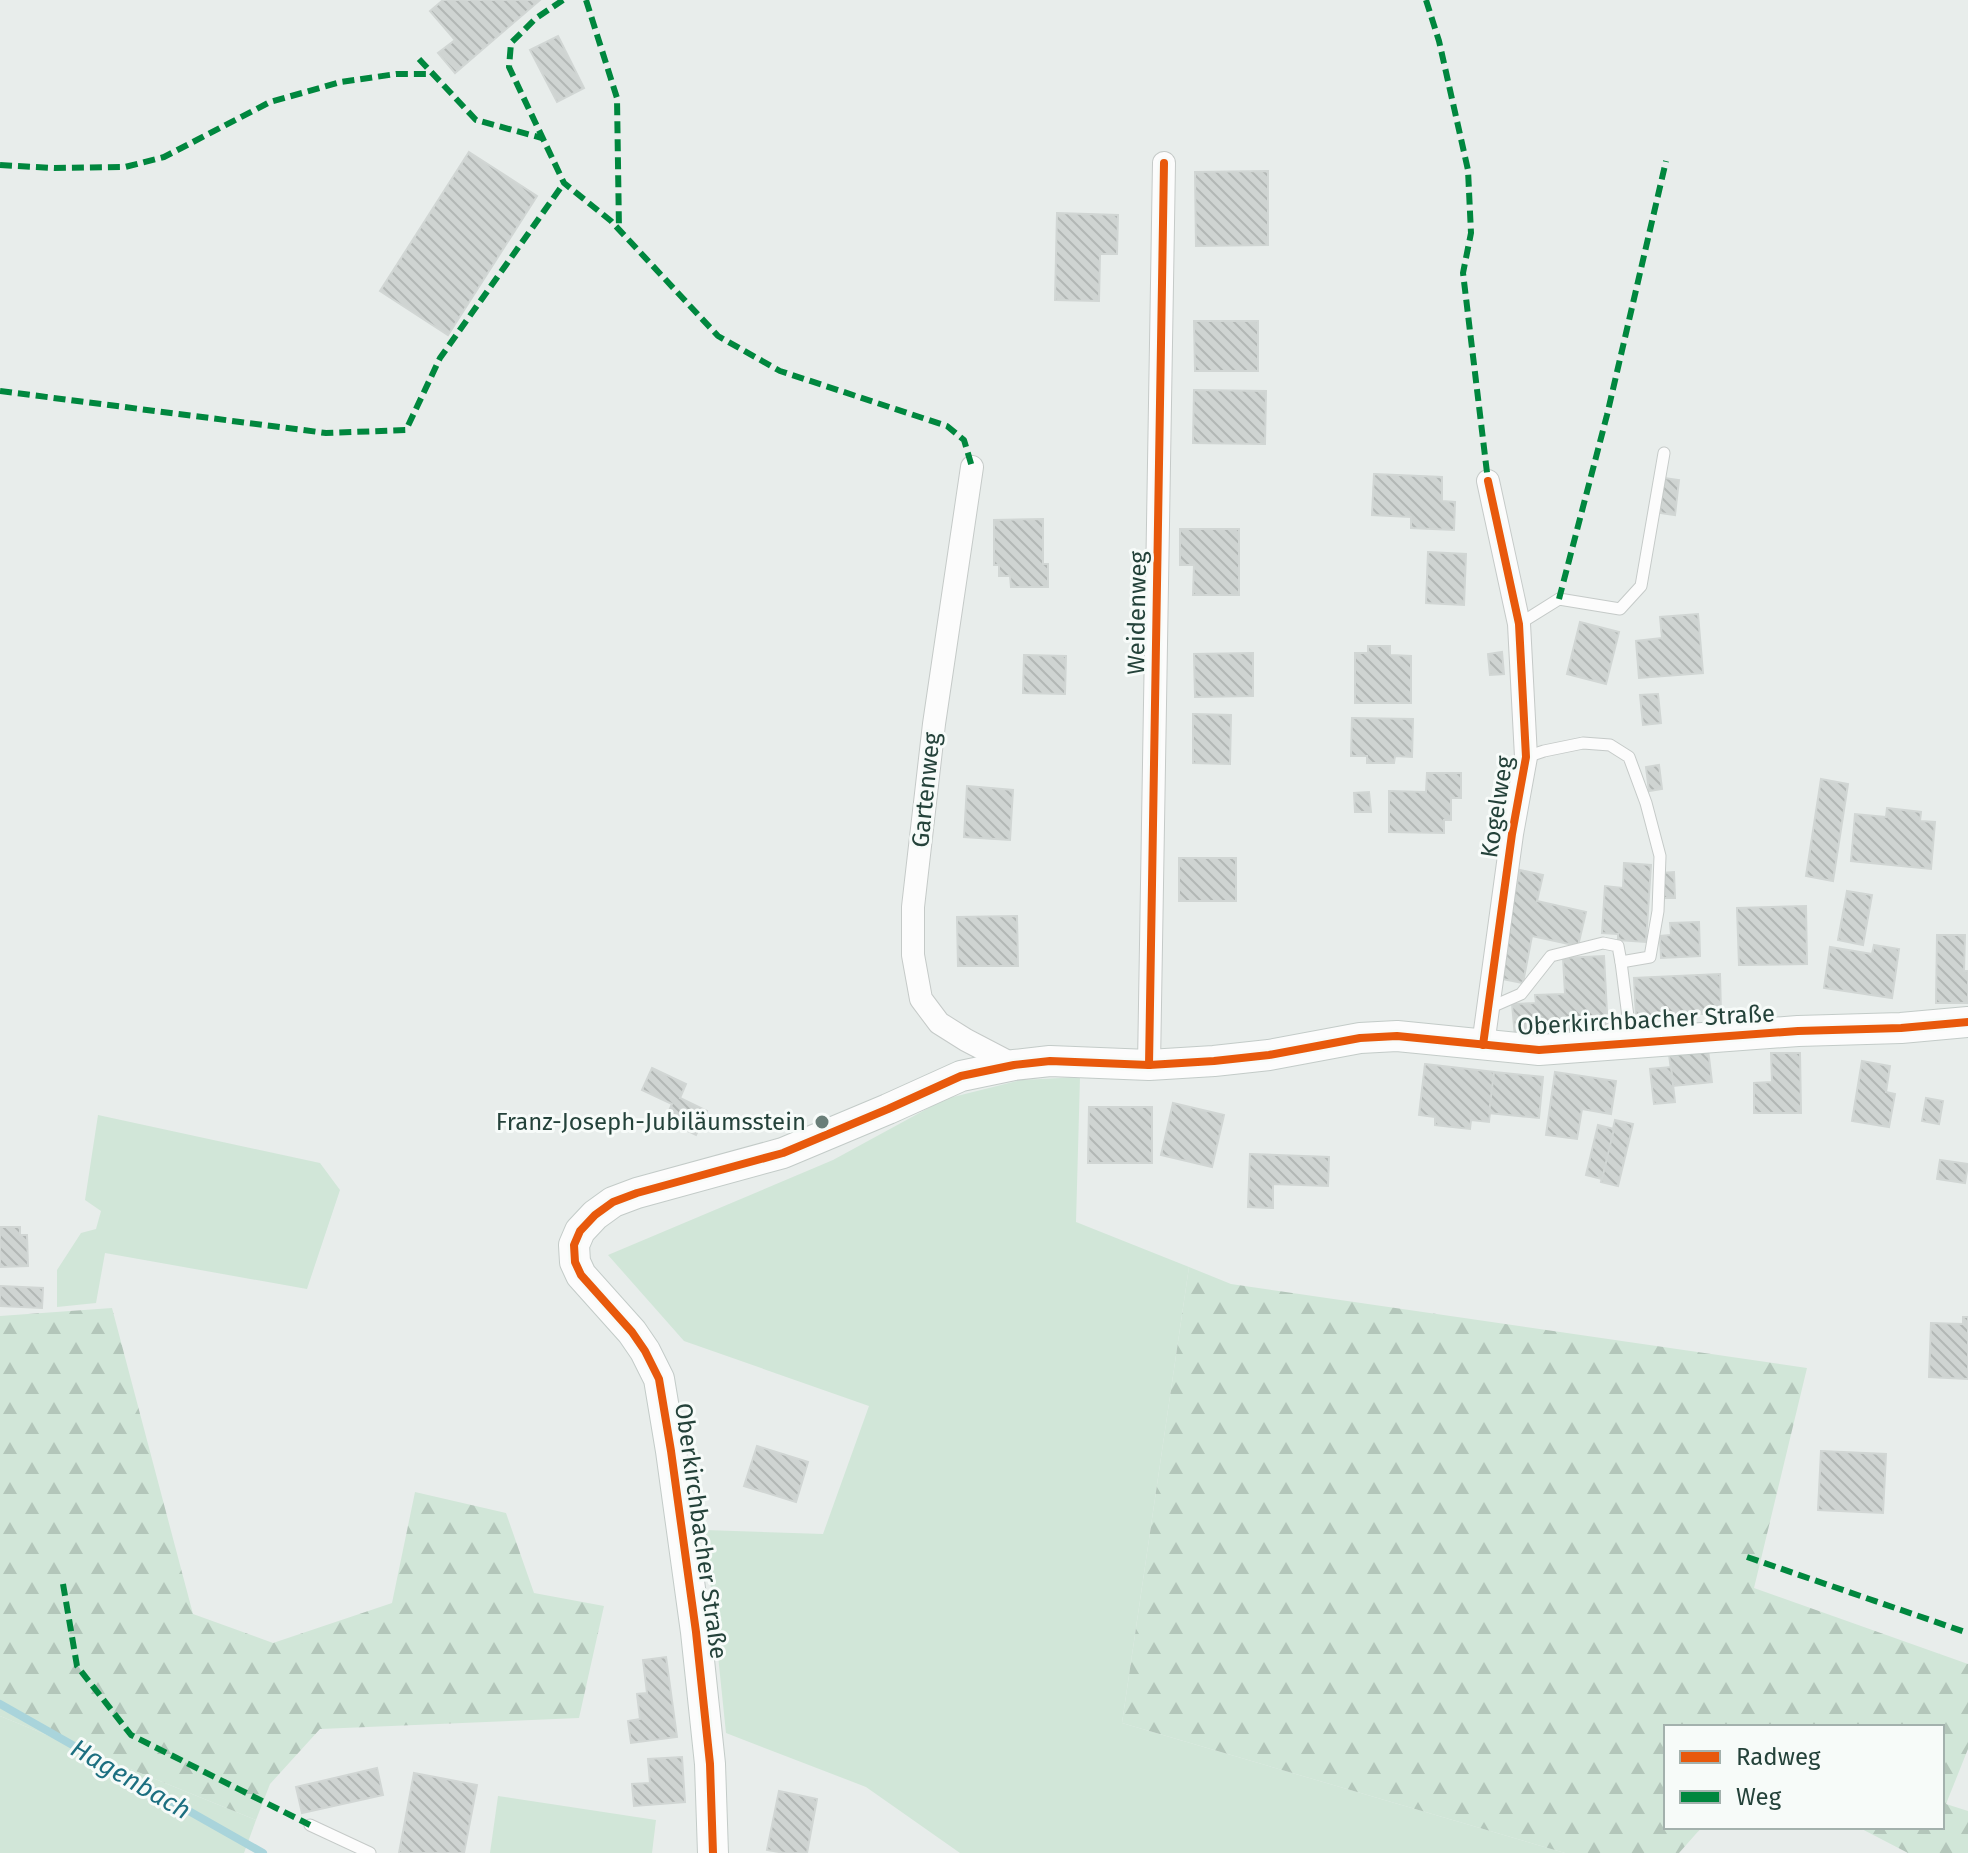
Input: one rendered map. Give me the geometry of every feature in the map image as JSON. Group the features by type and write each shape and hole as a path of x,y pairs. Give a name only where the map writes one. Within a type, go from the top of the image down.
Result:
{"street":[{"name":"Weidenweg","path":"1149,1065 1164,163"},
{"name":"Gartenweg","path":"972,467 934,724 913,907 913,955 921,999 939,1023 1014,1065"},
{"name":"Kogelweg","path":"1483,1045 1512,834 1526,757 1519,624 1488,481"},
{"name":"Oberkirchbacher Straße","path":"713,1853 710,1764 696,1632 659,1379 632,1332 581,1275 575,1262 574,1245 580,1231 613,1202 783,1153 961,1076 1014,1065 1050,1061 1149,1065 1214,1061 1269,1055 1360,1038 1410,1037 1539,1050 1968,1022"}],"lane":[{"path":"1519,624 1559,599 1620,609 1641,586 1664,453"},
{"path":"1526,757 1583,743 1610,745 1629,757 1646,803 1660,856 1650,957 1621,962"},
{"path":"1488,1008 1521,994 1551,956 1603,943 1618,946 1632,1045"},
{"path":"310,1825 370,1853"}],"green space":[{"path":"1080,1077 1076,1222 1189,1267 1122,1723 1565,1853 960,1853 866,1787 726,1733 705,1530 823,1534 869,1406 684,1341 608,1255 833,1160 945,1099 1021,1080"},
{"path":"98,1115 320,1163 340,1190 307,1289 105,1253 96,1303 57,1307 57,1270 81,1233 96,1229 101,1211 85,1200"},
{"path":"1189,1267 1231,1284 1807,1368 1754,1588 1968,1664 1968,1749 1946,1804 1968,1811 1968,1853 1908,1853 1862,1829 1944,1829 1944,1725 1664,1725 1664,1829 1700,1829 1679,1853 1565,1853 1122,1723"},
{"path":"112,1308 193,1614 273,1643 392,1603 415,1492 506,1513 534,1593 604,1606 579,1718 320,1729 270,1784 256,1820 0,1716 0,1316"},
{"path":"0,1716 256,1820 244,1853 0,1853"},
{"path":"498,1796 656,1820 652,1853 490,1853"}],"building":[{"path":"443,0 540,0 455,73 438,53 455,40 430,11"},
{"path":"558,36 584,88 557,102 530,50"},
{"path":"469,152 537,196 448,335 380,291"},
{"path":"1268,171 1268,245 1196,246 1195,172"},
{"path":"1057,213 1118,215 1117,254 1100,254 1099,301 1055,300"},
{"path":"1194,321 1258,321 1258,371 1195,371"},
{"path":"1194,390 1266,391 1265,444 1193,443"},
{"path":"1374,474 1442,477 1442,501 1455,502 1454,530 1411,528 1411,517 1372,515"},
{"path":"1664,478 1679,480 1675,515 1660,513"},
{"path":"1043,519 1043,564 1048,564 1048,587 1011,587 1010,576 999,576 999,565 994,565 994,520"},
{"path":"1180,529 1239,529 1239,595 1193,595 1194,565 1180,565"},
{"path":"1428,552 1466,554 1464,605 1426,603"},
{"path":"1698,614 1703,673 1639,678 1636,641 1662,638 1660,617"},
{"path":"1580,622 1619,632 1606,684 1567,674"},
{"path":"1368,646 1390,646 1390,655 1411,656 1411,703 1355,703 1355,653 1368,653"},
{"path":"1502,652 1504,674 1490,675 1488,654"},
{"path":"1253,653 1253,696 1195,697 1194,654"},
{"path":"1024,655 1066,656 1065,694 1023,693"},
{"path":"1658,694 1661,723 1643,725 1640,695"},
{"path":"1193,714 1231,715 1230,764 1193,763"},
{"path":"1352,718 1413,719 1412,757 1395,756 1394,763 1367,763 1367,756 1351,756"},
{"path":"1659,765 1662,789 1649,791 1646,767"},
{"path":"1427,773 1461,773 1461,798 1451,798 1451,820 1444,820 1444,833 1389,832 1389,791 1426,792"},
{"path":"1821,779 1848,784 1833,881 1806,876"},
{"path":"967,786 1013,790 1010,840 964,837"},
{"path":"1369,792 1371,812 1355,812 1354,793"},
{"path":"1887,808 1921,812 1920,821 1935,822 1931,869 1851,861 1855,814 1886,817"},
{"path":"1179,858 1236,858 1236,901 1179,901"},
{"path":"1624,863 1651,865 1646,942 1618,940 1618,934 1602,933 1605,886 1623,888"},
{"path":"1520,870 1543,875 1537,901 1586,912 1578,946 1532,936 1523,983 1497,978"},
{"path":"1674,872 1675,898 1661,898 1661,873"},
{"path":"1847,891 1872,895 1863,945 1838,940"},
{"path":"1806,906 1807,964 1739,965 1737,908"},
{"path":"1017,916 1018,966 958,966 957,917"},
{"path":"1699,922 1700,956 1661,958 1660,936 1671,935 1670,923"},
{"path":"1937,935 1965,935 1964,971 1968,971 1968,1003 1936,1003"},
{"path":"1874,945 1899,949 1892,998 1824,988 1830,947 1872,954"},
{"path":"1604,956 1608,1031 1515,1037 1512,1004 1536,1003 1535,995 1565,994 1563,958"},
{"path":"1720,974 1721,1013 1636,1017 1634,978"},
{"path":"1708,1049 1712,1082 1673,1086 1669,1054"},
{"path":"1771,1053 1800,1053 1801,1113 1754,1113 1754,1083 1772,1082"},
{"path":"1862,1061 1890,1066 1886,1092 1895,1094 1889,1127 1852,1121"},
{"path":"1425,1064 1494,1072 1489,1122 1471,1120 1470,1129 1435,1125 1435,1117 1419,1115"},
{"path":"1671,1067 1675,1102 1654,1104 1650,1069"},
{"path":"652,1068 686,1084 680,1098 707,1111 696,1135 665,1120 672,1104 642,1090"},
{"path":"1494,1072 1543,1077 1539,1118 1489,1113"},
{"path":"1555,1072 1616,1081 1611,1114 1582,1109 1577,1139 1546,1135"},
{"path":"1926,1098 1943,1101 1939,1124 1922,1121"},
{"path":"1173,1103 1224,1115 1212,1167 1161,1155"},
{"path":"1089,1107 1152,1107 1152,1163 1088,1163"},
{"path":"1615,1120 1633,1124 1618,1186 1601,1182"},
{"path":"1598,1125 1614,1129 1602,1179 1586,1175"},
{"path":"1250,1154 1329,1157 1328,1186 1273,1184 1273,1208 1248,1207"},
{"path":"1940,1160 1968,1164 1965,1183 1937,1179"},
{"path":"0,1227 20,1227 20,1235 27,1235 28,1266 0,1267"},
{"path":"0,1286 43,1288 42,1308 0,1306"},
{"path":"1963,1317 1968,1317 1968,1379 1929,1377 1931,1323 1963,1324"},
{"path":"757,1446 808,1462 796,1502 744,1486"},
{"path":"1821,1451 1886,1454 1883,1513 1818,1510"},
{"path":"666,1657 677,1737 631,1743 628,1721 640,1719 637,1694 647,1693 643,1660"},
{"path":"682,1757 685,1802 634,1806 632,1784 650,1783 648,1759"},
{"path":"377,1768 383,1795 302,1813 296,1787"},
{"path":"414,1773 477,1785 464,1853 399,1853"},
{"path":"779,1791 817,1799 807,1853 767,1850"}],"waterway":[{"name":"Hagenbach","path":"0,1704 263,1853"}],"marked path":[{"path":"563,0 535,19 511,43 509,67 564,183 611,221 718,336 780,371 947,426 964,440 972,467"},
{"path":"586,0 617,98 619,230"},
{"path":"1426,0 1439,41 1468,170 1471,233 1463,273 1488,481"},
{"path":"419,59 476,120 542,138"},
{"path":"0,165 125,167 164,157 270,102 341,82 396,74 433,74"},
{"path":"1559,599 1607,415 1666,161"},
{"path":"0,391 326,433 406,430 440,358 564,183"},
{"path":"1747,1557 1968,1633"},
{"path":"63,1584 77,1666 131,1735 310,1825"}],"cycle path":[{"path":"1149,1065 1164,163"},
{"path":"1483,1045 1512,834 1526,757 1519,624 1488,481"},
{"path":"713,1853 710,1764 696,1632 659,1379 632,1332 581,1275 575,1262 574,1245 580,1231 613,1202 783,1153 961,1076 1014,1065 1050,1061 1149,1065 1214,1061 1269,1055 1360,1038 1397,1036 1539,1050 1968,1022"}],"place":[{"name":"Franz-Joseph-Jubiläumsstein","path":"822,1122"}]}
